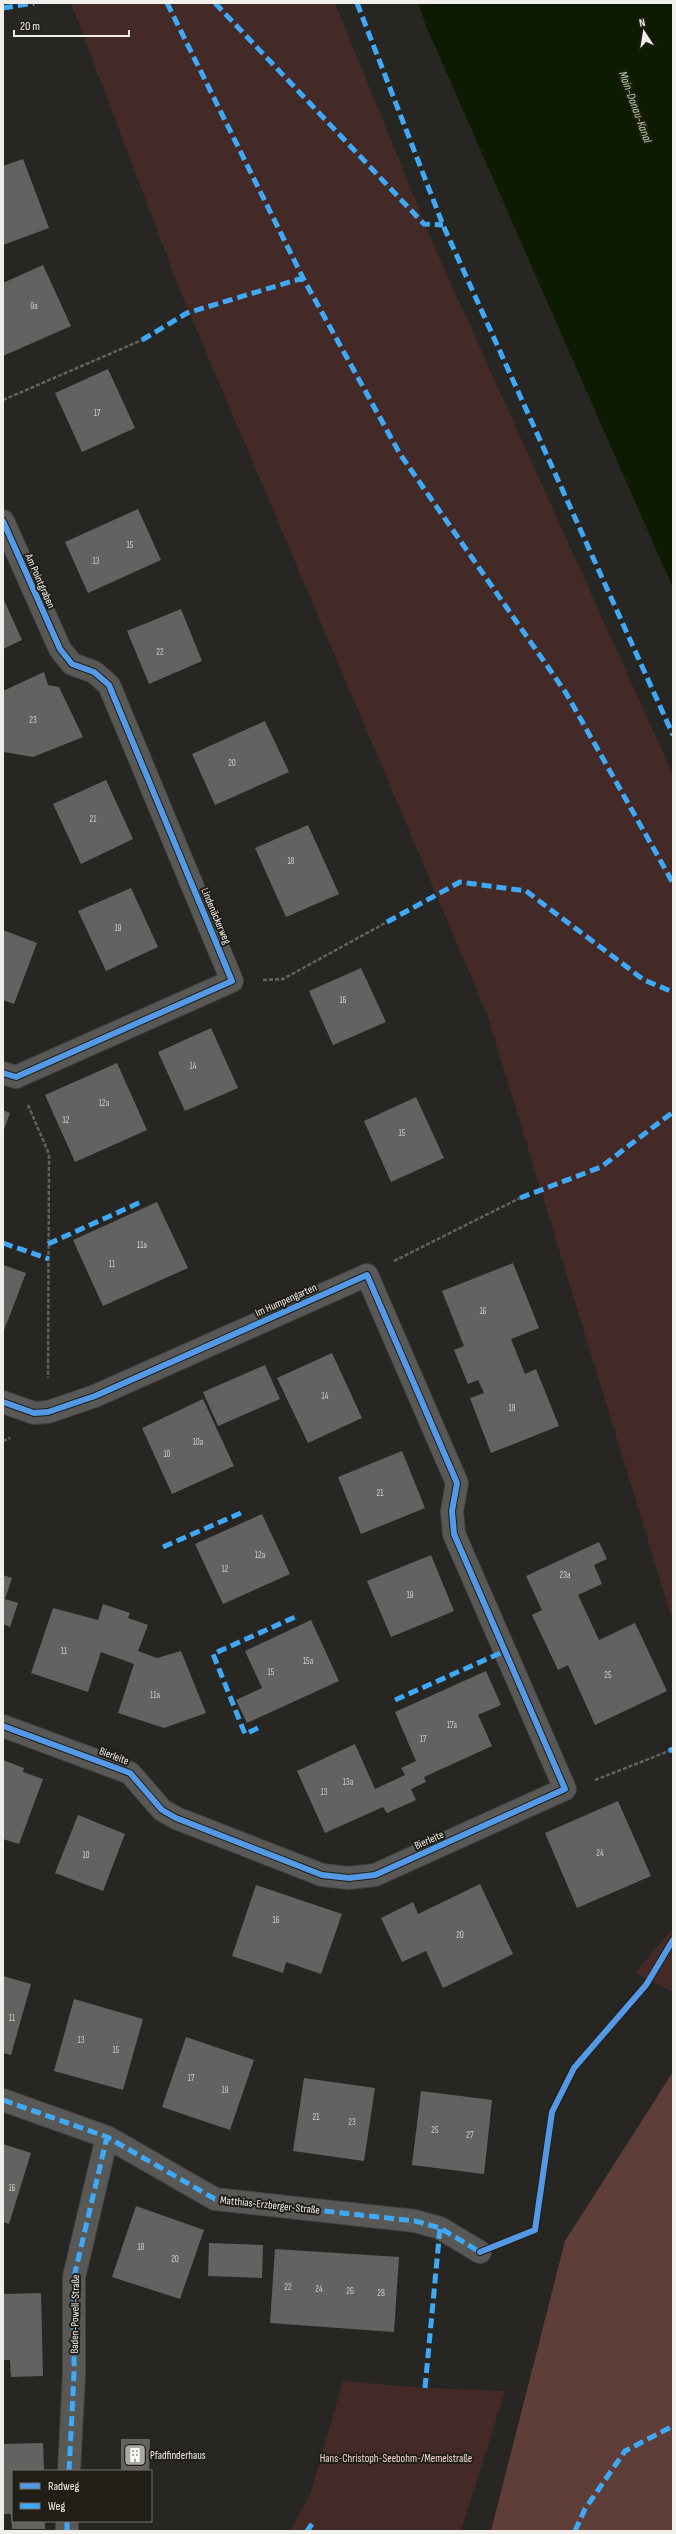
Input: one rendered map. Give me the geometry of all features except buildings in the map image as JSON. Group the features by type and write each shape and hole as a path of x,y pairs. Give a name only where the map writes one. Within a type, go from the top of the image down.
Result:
{"street":[{"name":"Am Pointgraben","path":"3,521 60,649"},
{"name":"Lindenäckerweg","path":"60,649 72,664 94,672 109,685 232,981"},
{"path":"9,1075 232,981"},
{"path":"367,1275 457,1483 452,1511 454,1534 565,1789"},
{"name":"Im Humpengarten","path":"3,1402 34,1412 48,1412 95,1396 367,1275"},
{"name":"Bierleite","path":"3,1726 130,1772 162,1810 176,1818 322,1875 349,1878 375,1875 565,1789"},
{"name":"Matthias-Erzberger-Straße","path":"3,2100 107,2137 215,2199 415,2221 440,2228 480,2252"},
{"name":"Baden-Powell-Straße","path":"69,2470 74,2374 74,2277 107,2137"}],"path":[{"path":"3,400 142,340"},
{"path":"232,981 283,980 387,922"},
{"path":"9,1075 49,1154 48,1412"},
{"path":"367,1275 520,1198"},
{"path":"565,1789 604,1778 669,1751"}],"green space":[{"path":"71,3 335,3 434,246 673,775 673,1622 487,1014 181,293"},
{"path":"673,1928 673,1992 635,1973"},
{"name":"Hans-Christoph-Seebohm-/Memelstraße","path":"343,2381 425,2388 505,2391 461,2531 290,2531 310,2495"}],"shaded area":[{"path":"673,2072 673,2531 491,2531 565,2241"}],"water":[{"name":"Main-Donau-Kanal","path":"418,3 673,3 673,588 427,28"}],"marked path":[{"path":"3,8 34,3"},
{"path":"167,3 303,278 400,454 566,693 673,883"},
{"path":"215,3 424,224 443,225"},
{"path":"357,3 443,225 673,735"},
{"path":"142,340 187,313 303,278"},
{"path":"387,922 460,882 526,891 644,980 673,992"},
{"path":"520,1198 601,1167 673,1112"},
{"path":"48,1244 141,1202"},
{"path":"3,1243 49,1259"},
{"path":"163,1547 243,1512"},
{"path":"258,1728 245,1734 213,1654 295,1617"},
{"path":"395,1700 505,1651"},
{"path":"669,1751 673,1749"},
{"path":"3,2100 107,2137 215,2199 415,2221 440,2228 480,2252 483,2251"},
{"path":"69,2470 74,2374 74,2277 107,2137"},
{"path":"425,2388 440,2228"},
{"path":"575,2531 585,2509 625,2451 673,2426"},
{"path":"67,2522 67,2531"},
{"path":"307,2531 312,2524"}],"cycle path":[{"path":"3,521 60,649 72,664 94,672 109,685 232,981 16,1077 3,1073"},
{"path":"3,1402 34,1413 48,1412 95,1396 367,1275 457,1483 452,1511 454,1534 565,1789 375,1875 349,1878 322,1875 176,1818 162,1810 130,1773 3,1726"},
{"path":"480,2252 535,2230 552,2112 574,2068 646,1985 673,1940"}],"place":[{"name":"Pfadfinderhaus","path":"135,2455"}]}
